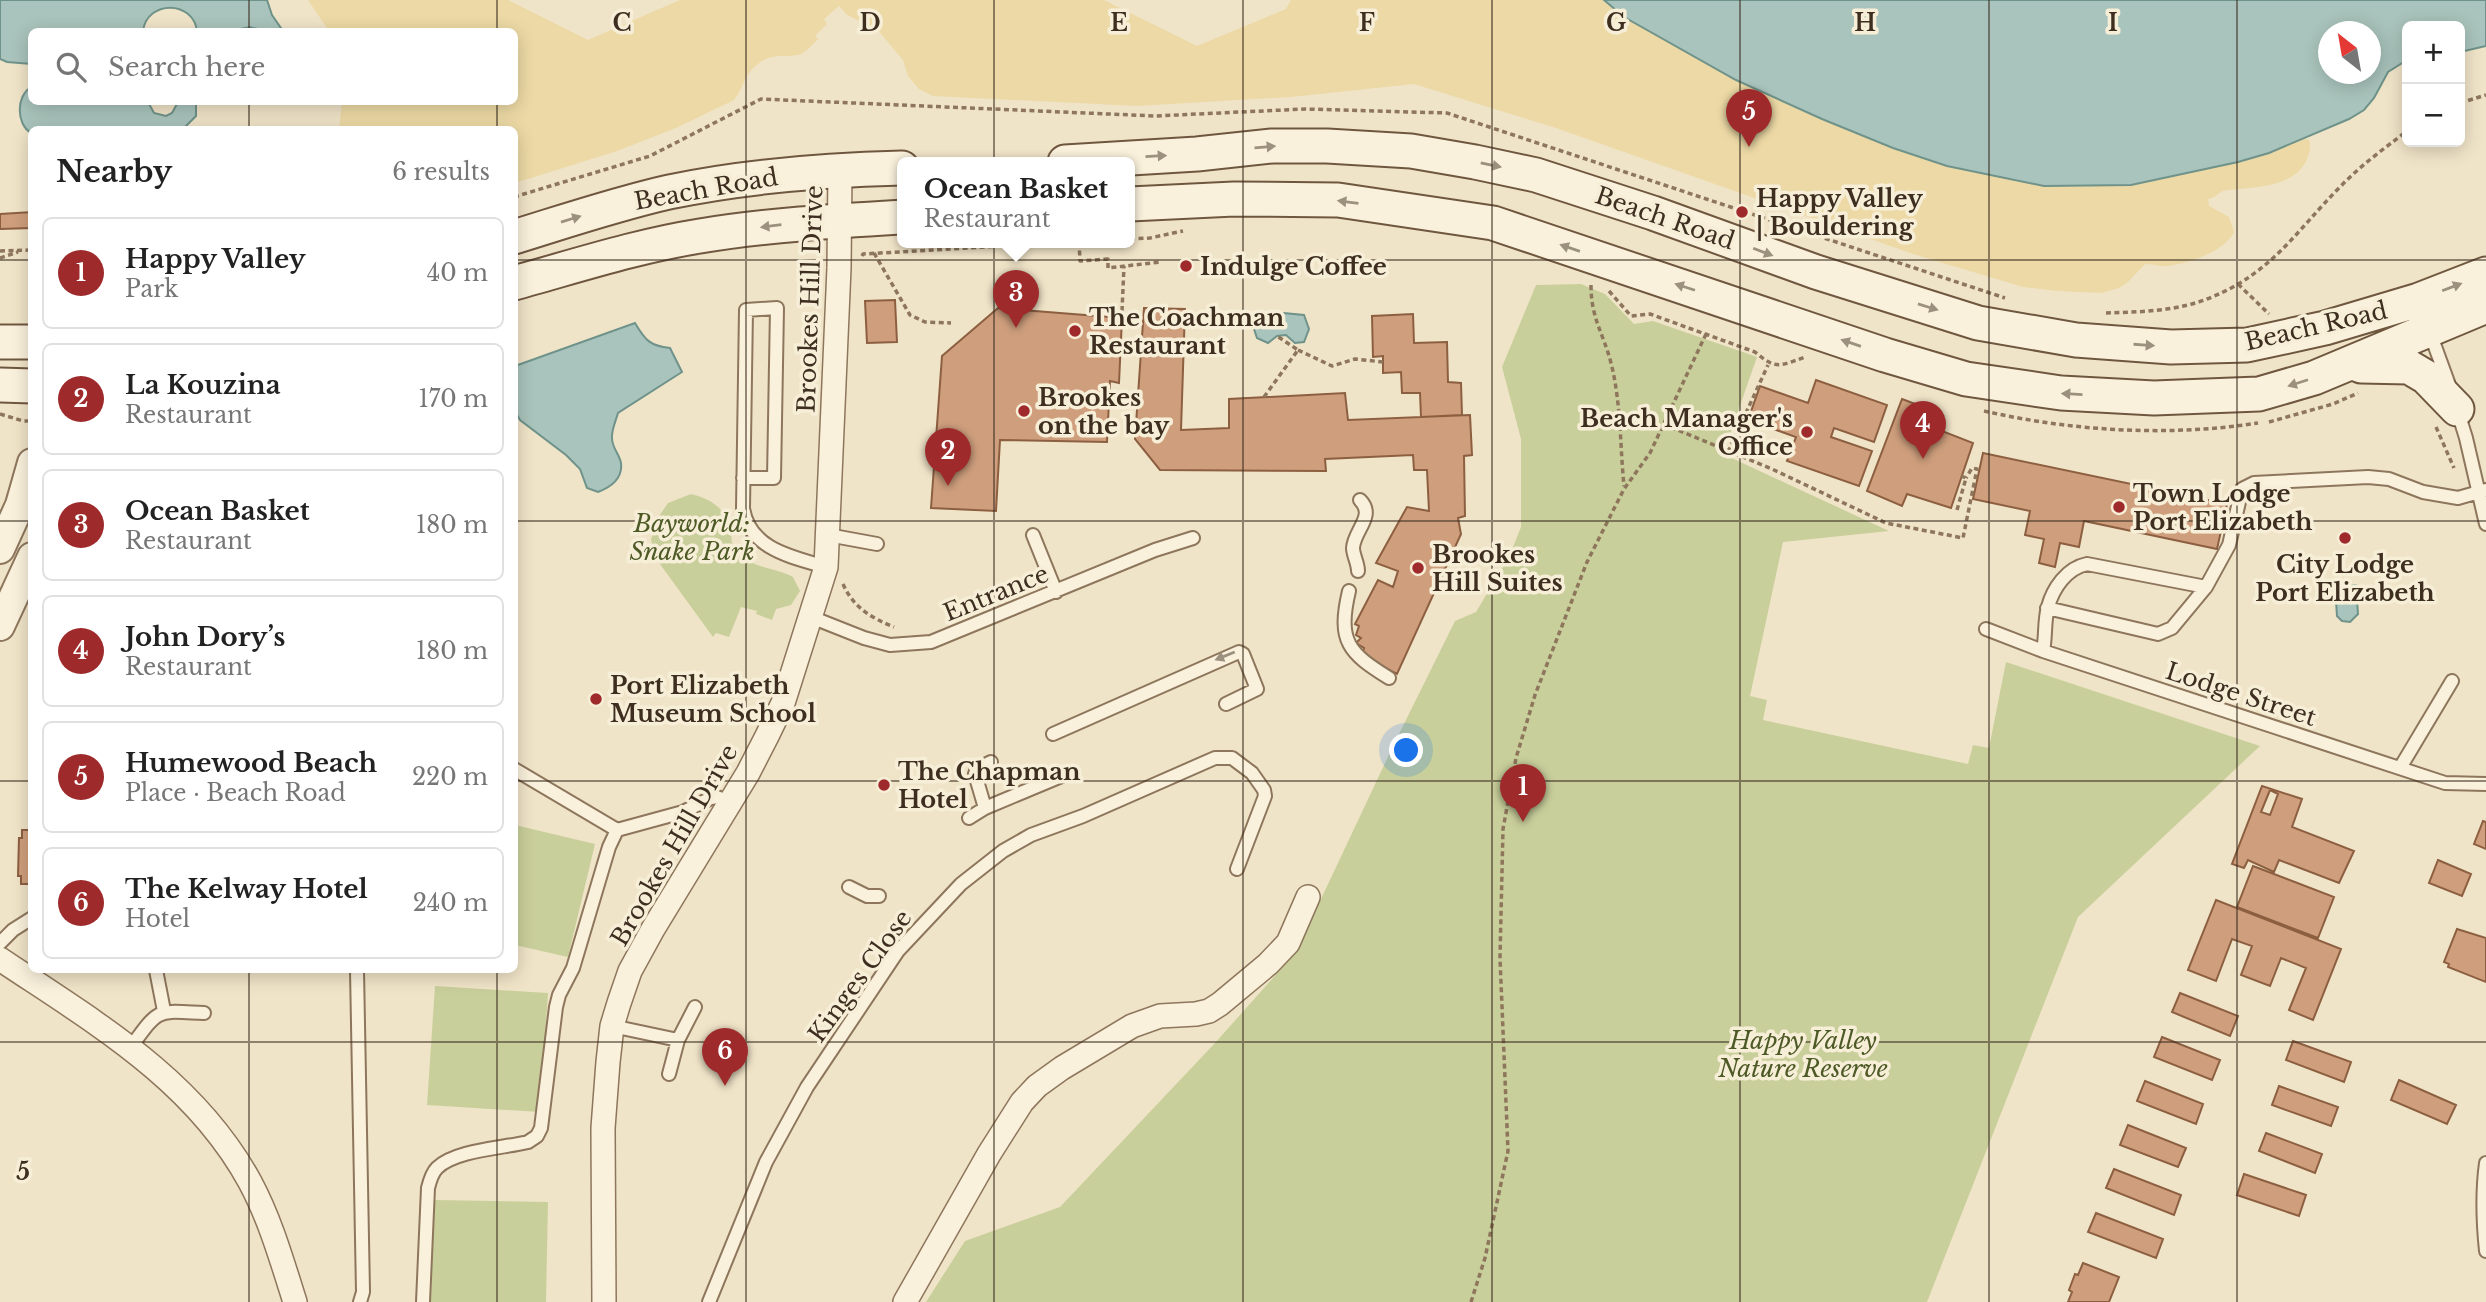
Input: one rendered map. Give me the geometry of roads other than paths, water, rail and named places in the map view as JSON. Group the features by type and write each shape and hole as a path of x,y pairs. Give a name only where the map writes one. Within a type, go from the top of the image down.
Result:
{"main road":[{"name":"Beach Road","path":"1135,158 1272,146 1327,146 1411,151 1475,162 1536,175 1653,213 1816,272 1979,323 2076,341 2171,347 2247,345 2325,328 2424,316"},
{"name":"Beach Road","path":"518,236 628,202 671,192 773,177 840,170 897,168"},
{"name":"Beach Road","path":"1135,204 1234,199 1338,200 1493,223 1624,279 1797,324 1885,355 1966,379 2060,393 2154,398 2259,394 2291,386 2344,366 2424,316"},
{"name":"Beach Road","path":"518,282 629,251 702,235 787,224 897,217"},
{"path":"2424,316 2486,274"},
{"path":"2424,316 2486,306"},
{"path":"0,342 28,342"},
{"path":"2344,366 2409,367 2426,377 2457,409"},
{"path":"0,385 28,386"}],"street":[{"name":"Brookes Hill Drive","path":"604,1302 603,1128 612,1026 630,971 748,773 782,703 811,617 833,573 828,535 839,268 840,170"},
{"path":"0,549 20,505 28,477"},
{"path":"0,626 28,566"},
{"path":"905,1302 989,1154 1022,1102 1037,1086 1132,1026 1160,1016 1209,1011 1220,1004 1268,964 1288,943 1308,897"},
{"path":"0,959 131,1047 185,1094 231,1151 250,1182 278,1248 295,1302"}],"lane":[{"path":"743,478 774,478 777,308 746,310 743,478 745,519 761,542 833,573"},
{"path":"2424,316 2457,409 2482,492 2486,524"},
{"path":"2047,608 2158,634 2172,628 2206,587 2229,545 2242,489 2246,485 2368,477 2389,479 2438,495 2458,498 2482,492"},
{"path":"1358,571 1353,546 1367,513 1366,506 1360,500"},
{"path":"828,535 877,544"},
{"path":"1033,535 1056,592"},
{"name":"Entrance","path":"811,617 890,645 931,642 1155,550 1192,538"},
{"path":"2042,651 2047,608 2058,584 2072,569 2087,564 2206,587"},
{"path":"1349,591 1345,608 1349,644 1360,659 1389,678"},
{"name":"Lodge Street","path":"1986,629 2042,651 2445,783 2486,784"},
{"path":"1053,734 1230,654 1243,653 1257,689 1226,705"},
{"path":"2399,768 2452,681"},
{"name":"Kinges Close","path":"709,1302 766,1162 807,1087 898,951 961,884 983,866 1031,835 1094,811 1207,761 1224,757 1232,758 1252,773 1265,796 1237,869"},
{"path":"985,808 975,774 977,769 991,762"},
{"path":"518,771 617,830 683,812 710,798 717,797 730,802"},
{"path":"969,818 985,808 1071,772"},
{"path":"423,1302 428,1188 431,1177 438,1167 451,1158 528,1142 537,1136 541,1129 559,995 573,968 609,847 617,830"},
{"path":"849,887 867,896 879,896"},
{"path":"0,943 28,921"},
{"path":"157,973 164,1011"},
{"path":"357,973 363,1292 360,1302"},
{"path":"669,1074 678,1040 695,1007"},
{"path":"131,1047 151,1019 164,1011 204,1013"},
{"path":"612,1026 678,1040"},
{"path":"2486,1163 2483,1192 2486,1251"}],"water":[{"path":"0,0 267,0 272,15 281,28 196,28 187,14 170,8 153,14 144,28 28,28 28,64 0,59"},
{"path":"1604,0 2486,0 2486,46 2465,51 2465,21 2402,21 2402,63 2388,72 2374,98 2364,110 2349,119 2269,153 2131,185 2044,186 1947,166 1893,148 1736,80 1624,17"},
{"path":"28,89 28,105 150,105 154,113 166,116 172,113 176,105 196,105 196,116 186,126 28,126 28,131 20,117 20,103"},
{"path":"1273,312 1304,315 1309,329 1304,342 1295,343 1286,335 1277,336 1268,343 1257,338 1253,326 1258,316"},
{"path":"635,323 649,341 670,348 682,372 618,413 612,440 621,463 620,474 612,485 598,492 587,488 580,469 566,455 520,420 518,365"},
{"path":"2356,585 2358,614 2350,622 2342,621 2337,616 2335,586"}],"place":[{"name":"Humewood Beach","path":"1749,147"},
{"name":"Happy Valley | Bouldering","path":"1742,212"},
{"name":"Indulge Coffee","path":"1186,266"},
{"name":"Ocean Basket","path":"1016,328"},
{"name":"The Coachman Restaurant","path":"1075,331"},
{"name":"Brookes on the bay","path":"1024,411"},
{"name":"Beach Manager's Office","path":"1807,432"},
{"name":"John Dory’s","path":"1923,459"},
{"name":"La Kouzina","path":"948,486"},
{"name":"Town Lodge Port Elizabeth","path":"2119,507"},
{"name":"City Lodge Port Elizabeth","path":"2345,538"},
{"name":"Brookes Hill Suites","path":"1418,568"},
{"name":"Port Elizabeth Museum School","path":"596,699"},
{"name":"The Chapman Hotel","path":"884,785"},
{"name":"Happy Valley","path":"1523,822"},
{"name":"The Kelway Hotel","path":"725,1086"}],"park label":[{"name":"Bayworld: Snake Park","path":"692,537"},
{"name":"Happy Valley Nature Reserve","path":"1803,1054"}]}
